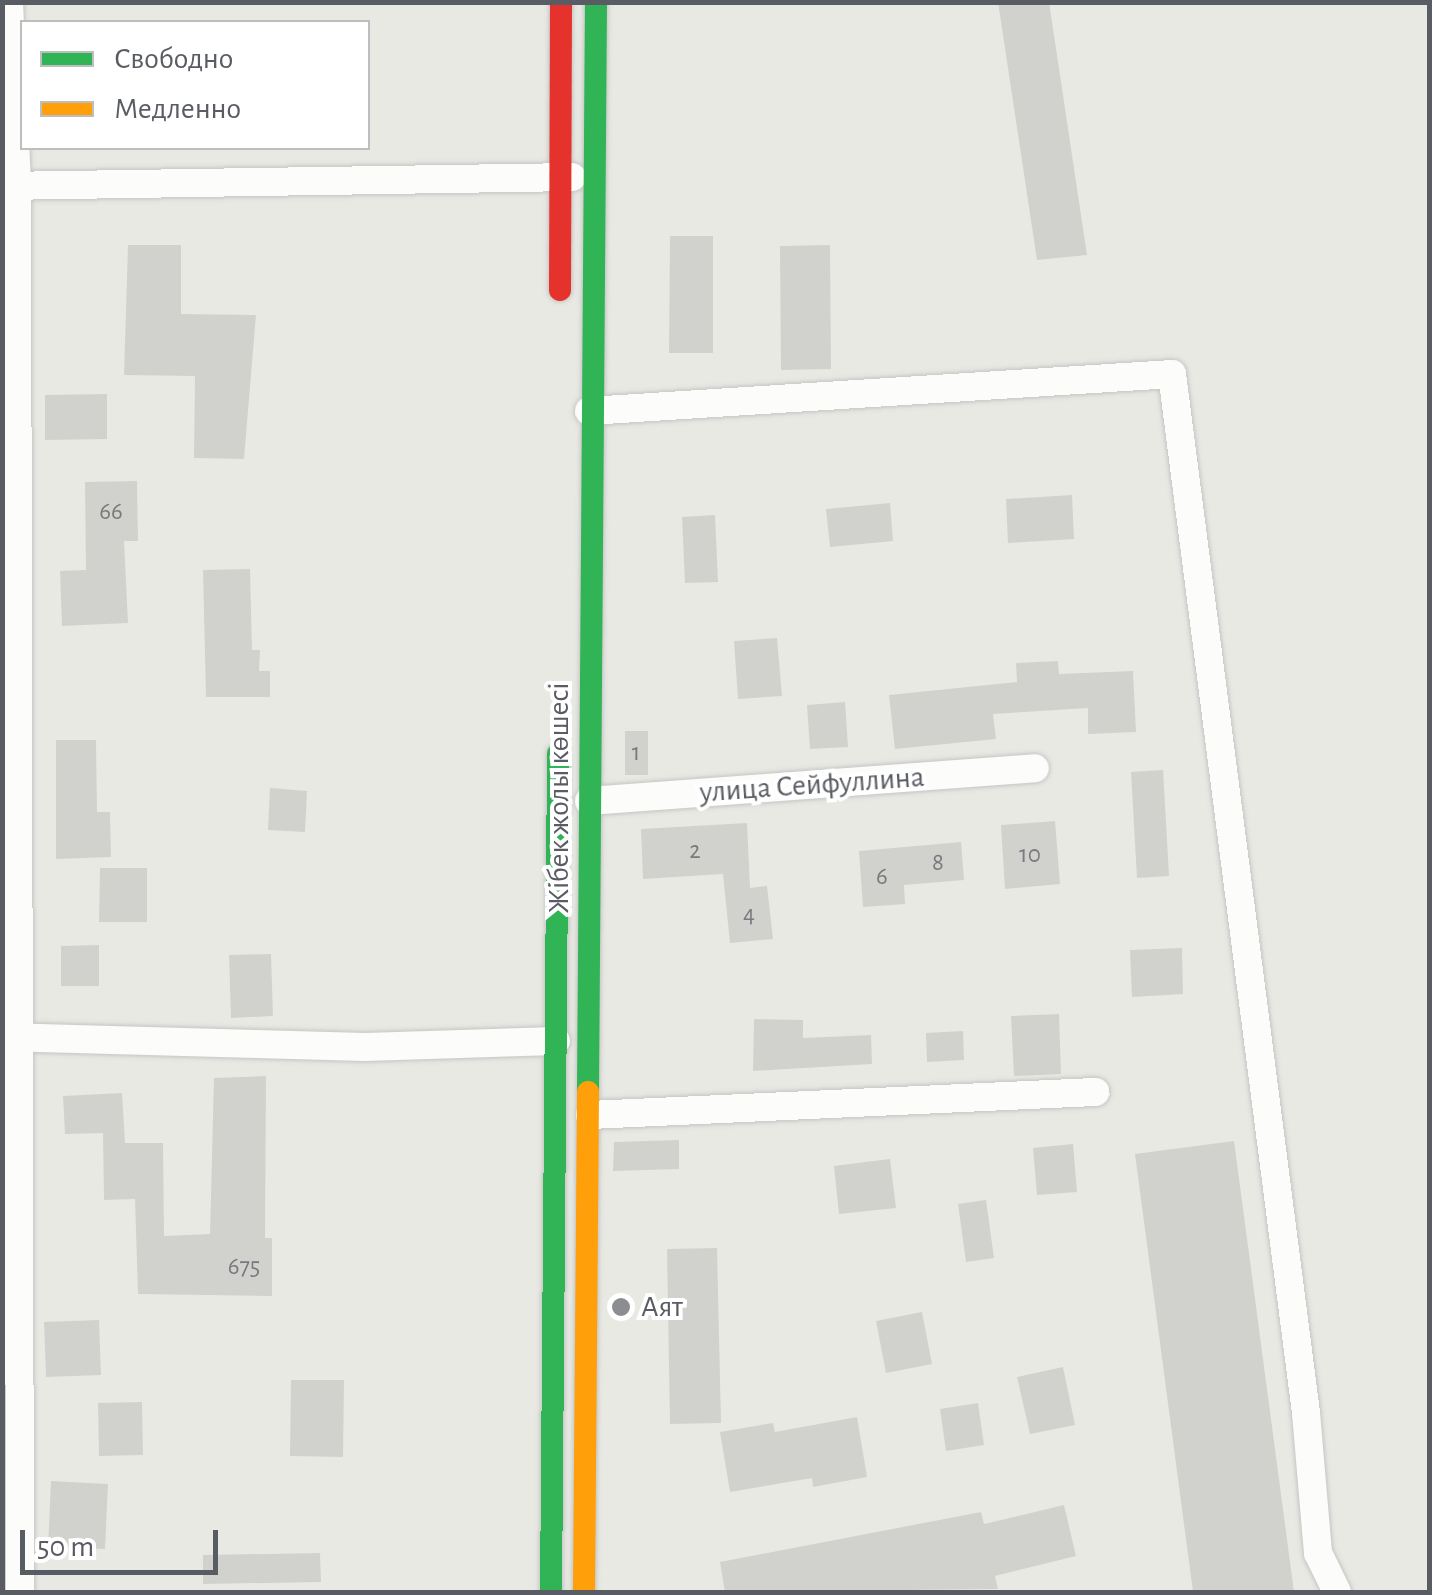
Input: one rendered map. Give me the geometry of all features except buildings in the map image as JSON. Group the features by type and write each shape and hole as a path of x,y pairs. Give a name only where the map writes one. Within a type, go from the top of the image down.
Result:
{"main road":[{"path":"560,314 562,2"},
{"name":"Жібек жолы көшесі","path":"584,1592 590,1115 589,412 596,2"},
{"name":"Жібек жолы көшесі","path":"551,1592 558,727"}],"street":[{"path":"10,2 12,1037 20,1592"},
{"path":"10,185 593,176"},
{"path":"589,412 1172,374 1306,1413 1318,1553 1337,1592"},
{"name":"улица Сейфуллина","path":"589,802 1034,768"},
{"path":"12,1037 365,1047 556,1041"},
{"path":"590,1115 1095,1092"}],"traffic: fast":[{"path":"588,1092 596,2"},
{"path":"551,1592 558,754"}],"traffic: slow":[{"path":"584,1592 588,1092"}],"traffic: jam":[{"path":"560,290 561,2"}],"place":[{"name":"Аят","path":"621,1307"}]}
